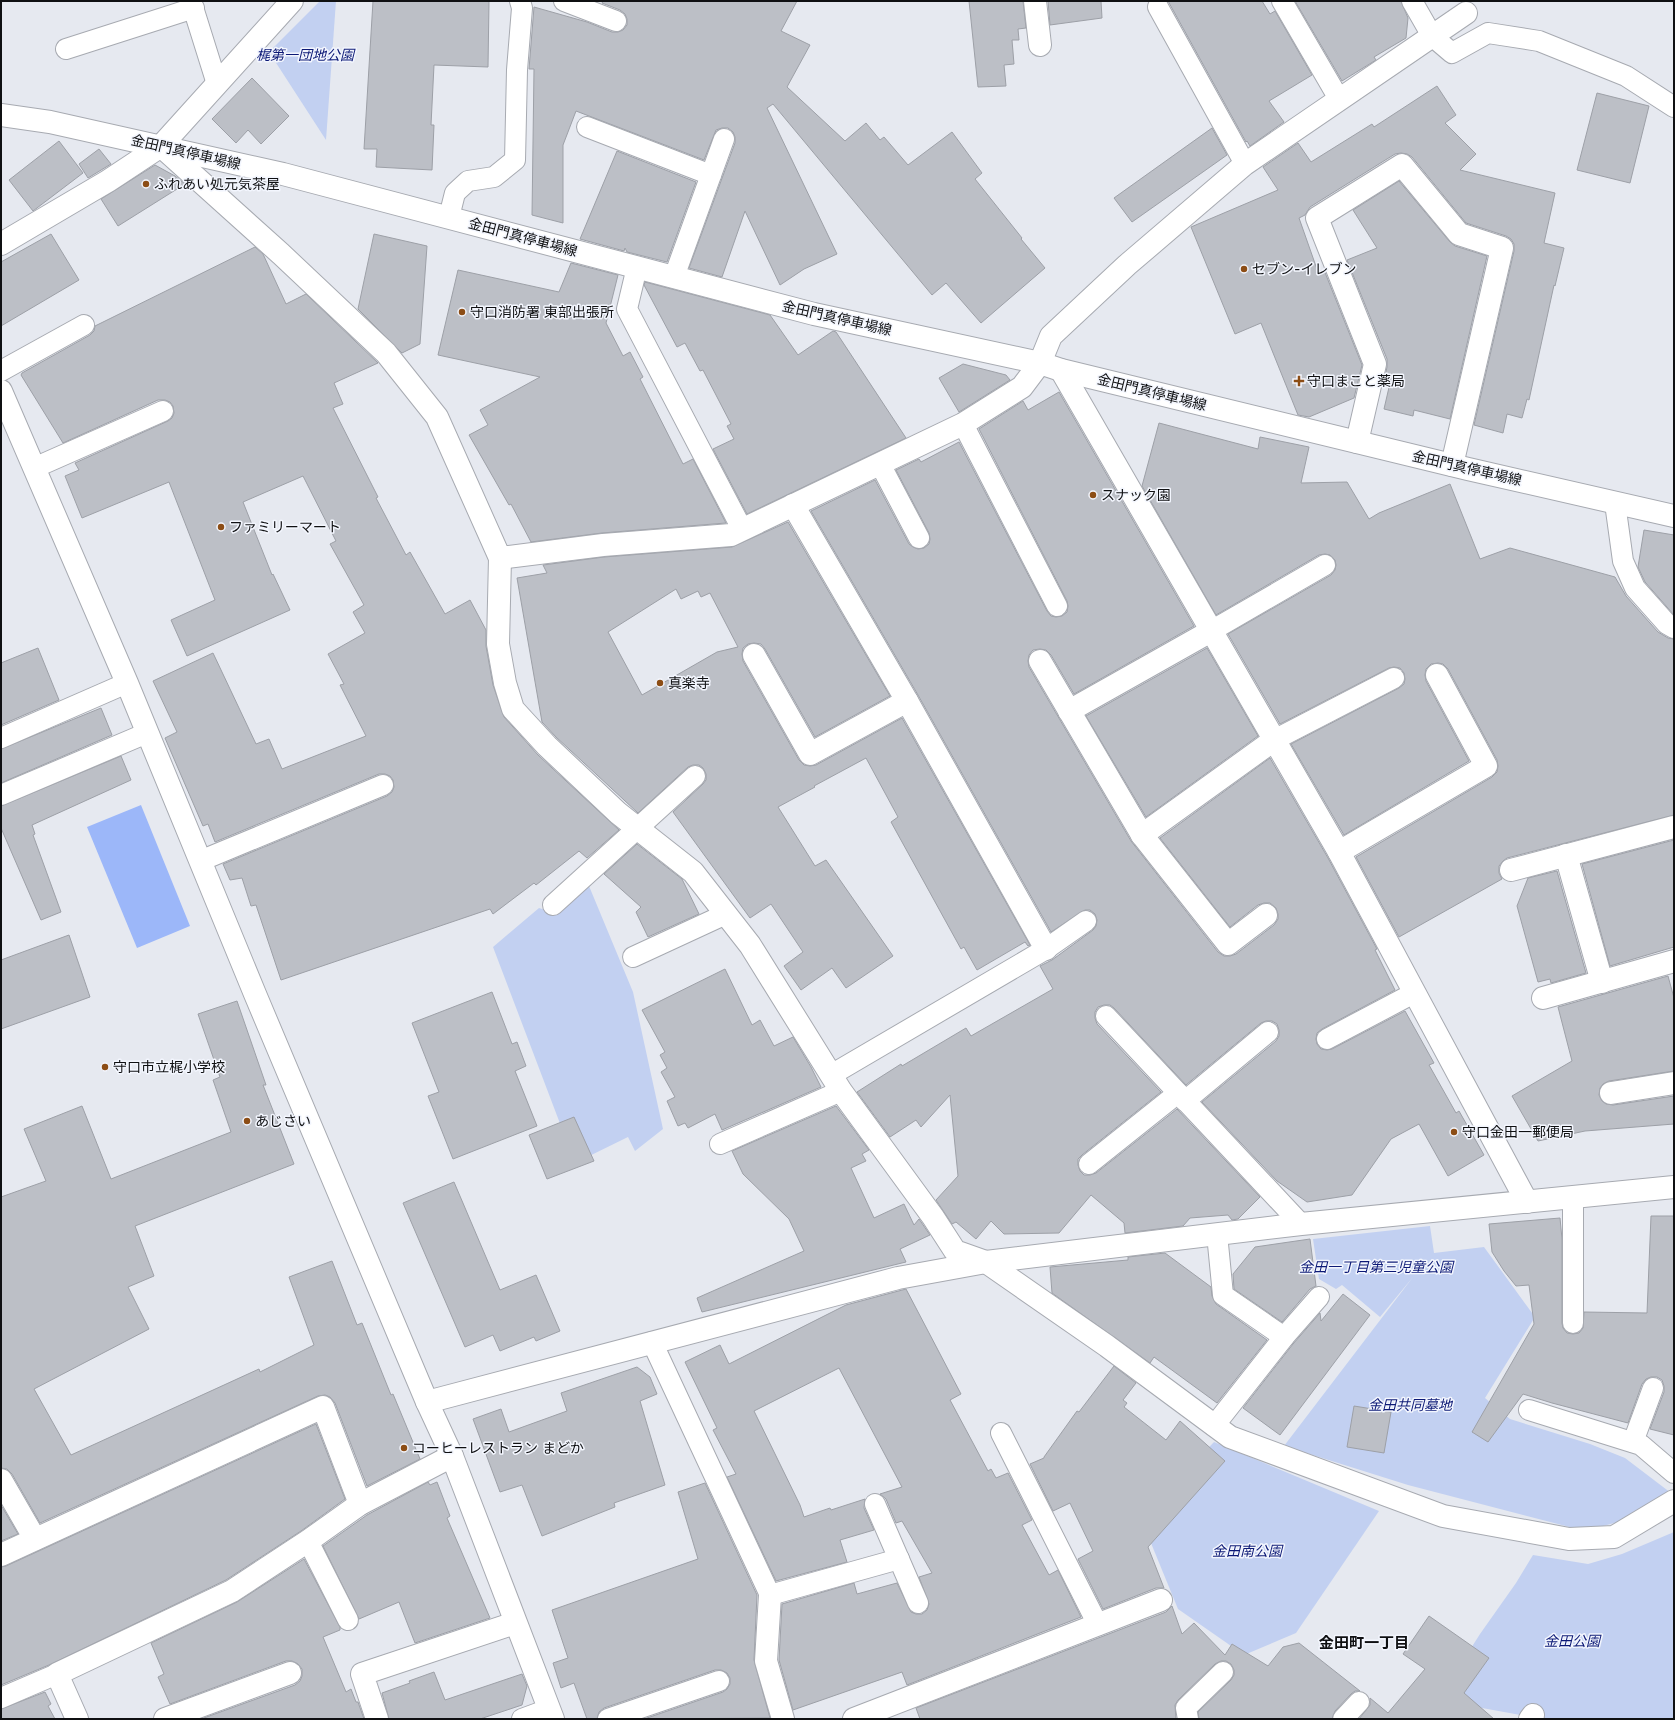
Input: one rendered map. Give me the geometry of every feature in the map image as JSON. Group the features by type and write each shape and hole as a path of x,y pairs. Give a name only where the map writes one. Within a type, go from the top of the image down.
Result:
{"street":[{"path":"1,244 108,181 161,146 292,1"},
{"path":"1035,1 1040,45"},
{"path":"500,558 603,545 731,535 963,424 1022,387 1040,363 1051,336 1127,265 1245,164 1466,12"},
{"name":"金田門真停車場線","path":"1,115 50,122 283,174 814,314 1040,363 1061,370 1452,465 1674,516"},
{"path":"161,146 281,254 386,353 437,417 500,558 498,644 505,683 514,709 548,746 618,813 693,872 750,945 836,1083 955,1250 986,1262 1107,1346 1230,1437 1443,1516 1569,1539 1614,1537 1674,1501"},
{"path":"1357,442 1375,364 1317,218 1402,165 1458,234 1502,248 1452,465"},
{"path":"1061,370 1339,852 1527,1202"},
{"path":"1,391 127,683 255,994 427,1402 452,1456 551,1714"},
{"path":"793,505 907,702 1046,949"},
{"path":"1069,711 1211,631"},
{"path":"754,655 810,754 907,702"},
{"path":"1040,661 1142,835 1228,944 1266,915"},
{"path":"1339,852 1486,766 1437,675"},
{"path":"1142,835 1274,740"},
{"path":"1511,870 1674,827"},
{"path":"1566,855 1602,982"},
{"path":"1543,998 1674,961"},
{"path":"1611,1093 1674,1083"},
{"path":"427,1402 898,1278 986,1262 1301,1224 1674,1187"},
{"path":"1,1555 323,1407 360,1504"},
{"path":"77,1719 57,1674 232,1591 308,1541 360,1504 452,1456"},
{"path":"1,1480 34,1539"},
{"path":"770,1595 766,1661 783,1719"},
{"path":"854,1719 1161,1600"},
{"path":"377,1719 362,1674 515,1623"},
{"path":"165,1719 290,1673"}],"lane":[{"path":"449,217 455,193 468,181 494,177 515,160 517,70 522,8 520,1"},
{"path":"564,1 616,21"},
{"path":"1282,1 1340,99"},
{"path":"1412,1 1432,36 1452,53 1488,33 1539,41 1626,76 1674,107"},
{"path":"66,49 193,5 217,84"},
{"path":"1158,7 1245,164"},
{"path":"587,127 711,175"},
{"path":"674,277 724,139"},
{"path":"637,268 627,309 742,529"},
{"path":"1,371 84,325"},
{"path":"34,468 163,411"},
{"path":"963,424 1057,606"},
{"path":"880,464 920,538"},
{"path":"1615,503 1624,561 1635,588 1667,624 1674,628"},
{"path":"1211,631 1325,564"},
{"path":"1274,740 1394,678"},
{"path":"1,738 127,683"},
{"path":"1,795 148,733"},
{"path":"553,905 695,776"},
{"path":"200,861 383,785"},
{"path":"633,957 726,914"},
{"path":"720,1144 836,1083 1046,949 1086,921"},
{"path":"1327,1039 1414,993"},
{"path":"1106,1016 1301,1224"},
{"path":"1089,1164 1182,1097 1268,1032"},
{"path":"1573,1197 1573,1323"},
{"path":"1217,1234 1223,1295 1284,1337"},
{"path":"1214,1426 1284,1337 1319,1297"},
{"path":"652,1342 770,1595 899,1559"},
{"path":"1633,1442 1653,1388"},
{"path":"1529,1410 1641,1445 1674,1473"},
{"path":"1001,1433 1098,1624"},
{"path":"875,1504 918,1603"},
{"path":"308,1541 348,1620"},
{"path":"1188,1719 1186,1708 1223,1672"},
{"path":"1,1698 57,1674"},
{"path":"608,1719 719,1681"},
{"path":"1344,1719 1359,1702"},
{"path":"522,1719 551,1714"}],"green space":[{"name":"梶第一団地公園","path":"320,1 336,1 326,140 269,52"},
{"path":"589,886 633,992 663,1129 635,1151 628,1137 575,1163 493,947 539,908 555,913"},
{"name":"金田共同墓地","path":"1430,1226 1434,1253 1484,1247 1535,1317 1485,1398 1510,1419 1590,1444 1625,1458 1671,1493 1625,1520 1585,1531 1408,1485 1284,1446 1413,1277 1380,1317 1342,1285 1336,1289 1319,1279 1313,1239"},
{"name":"金田南公園","path":"1214,1442 1379,1511 1296,1633 1244,1655 1178,1609 1144,1526 1148,1511"},
{"name":"金田公園","path":"1674,1532 1674,1719 1542,1719 1438,1700 1533,1555 1588,1564 1622,1554"}],"water":[{"path":"141,805 190,926 137,948 87,827"}],"building":[{"path":"373,1 489,1 488,67 434,65 431,125 434,125 432,170 376,167 377,149 364,149"},
{"path":"603,1 797,1 781,31 810,45 787,87 845,141 866,123 880,140 884,137 908,165 952,132 982,173 975,179 1045,268 981,323 946,283 932,295 773,104 767,108 837,254 804,269 780,285 745,211 722,277 689,268 735,143 733,132 728,128 716,130 704,160 576,111 563,145 563,223 532,215 534,69 529,69 534,7 587,22 612,32 623,30 627,25 625,14 620,10 602,3"},
{"path":"969,1 1023,1 1026,28 1018,29 1019,40 1012,40 1014,64 1004,65 1006,86 978,87"},
{"path":"1048,1 1101,1 1102,18 1050,25"},
{"path":"1168,1 1262,1 1270,14 1275,11 1312,75 1269,101 1284,122 1250,146 1247,141 1246,142"},
{"path":"1295,1 1401,1 1408,18 1406,38 1374,57 1376,60 1342,81"},
{"path":"252,78 289,116 261,144 248,130 236,143 212,119"},
{"path":"1437,86 1456,115 1445,123 1476,154 1460,170 1555,193 1544,243 1564,248 1555,286 1554,285 1529,400 1527,399 1522,418 1507,414 1503,433 1474,425 1514,251 1514,244 1511,239 1506,236 1466,223 1412,157 1401,153 1395,154 1310,207 1305,215 1299,218 1318,272 1324,270 1362,365 1354,398 1309,417 1298,415 1261,323 1235,334 1191,227 1278,190 1263,167 1298,143 1311,162 1372,124 1374,127"},
{"path":"1597,93 1649,106 1630,183 1577,170"},
{"path":"1212,128 1227,155 1132,222 1114,198"},
{"path":"59,141 83,173 33,211 9,180"},
{"path":"99,149 111,164 88,178 79,164"},
{"path":"617,151 696,182 667,262 627,252 625,248 624,251 580,239"},
{"path":"155,165 175,176 185,184 118,226 101,199"},
{"path":"1399,181 1450,242 1455,246 1487,256 1450,419 1414,410 1413,416 1384,409 1390,383 1383,386 1387,359 1347,260 1377,248 1353,210"},
{"path":"51,234 79,280 1,326 1,262"},
{"path":"374,234 427,246 420,344 402,353 358,309"},
{"path":"255,247 263,254 286,304 306,294 378,363 334,383 343,404 333,408 378,497 376,498 406,555 410,552 445,614 470,600 486,630 486,646 493,685 504,717 538,755 619,830 587,858 579,851 536,885 534,883 493,914 490,909 281,980 256,905 251,906 242,878 230,880 223,864 387,796 392,792 394,787 393,780 390,776 379,774 215,842 208,824 203,826 165,738 177,732 153,681 213,653 256,744 269,739 282,769 366,736 340,685 344,684 328,654 365,633 353,612 364,605 330,544 336,541 303,476 243,502 272,575 273,574 290,610 187,656 171,620 215,600 169,482 82,518 65,476 79,470 75,463 168,421 172,418 174,413 173,406 170,402 165,400 158,400 63,443 21,375 22,373 90,335 94,331 95,326"},
{"path":"571,263 618,275 606,323 623,356 630,352 643,377 640,379 683,464 693,459 726,523 602,533 531,542 511,504 509,505 469,435 488,425 480,410 540,377 438,355 458,270 559,292"},
{"path":"645,282 770,315 798,355 833,331 836,332 906,438 747,514 713,449 734,439 727,426 731,424 703,370 700,371 685,343 677,347 644,285"},
{"path":"963,364 1006,375 1010,380 959,412 939,378"},
{"path":"1059,392 1194,626 1074,694 1051,655 1046,650 1033,650 1029,655 1029,667 1131,841 1218,952 1224,956 1236,954 1274,925 1278,919 1276,908 1270,903 1258,905 1230,927 1160,838 1270,758 1328,858 1377,949 1375,950 1395,990 1322,1029 1317,1033 1317,1044 1321,1049 1332,1049 1405,1011 1434,1063 1429,1065 1456,1113 1459,1111 1484,1155 1448,1176 1419,1124 1391,1139 1352,1195 1307,1202 1277,1181 1202,1102 1276,1041 1279,1036 1277,1024 1272,1021 1261,1023 1186,1085 1114,1008 1110,1005 1104,1005 1098,1007 1095,1012 1097,1024 1161,1092 1082,1155 1078,1159 1080,1171 1084,1175 1096,1173 1177,1109 1260,1197 1238,1219 1232,1220 1228,1215 1190,1218 1183,1226 1125,1233 1124,1223 1091,1195 1059,1233 1004,1234 991,1221 976,1239 956,1222 952,1224 936,1200 958,1176 950,1095 921,1127 916,1120 890,1137 857,1092 901,1064 902,1066 966,1028 971,1036 1053,989 1040,966 1052,960 1093,930 1096,926 1097,920 1095,914 1090,910 1085,910 1051,932 918,695 811,511 875,480 909,544 918,549 924,548 929,544 929,533 896,470 919,459 921,462 959,442 1047,611 1051,616 1062,616 1067,612 1067,601 979,429 1023,401 1028,410"},
{"path":"1159,423 1258,449 1260,437 1309,447 1301,483 1347,482 1369,519 1379,513 1450,484 1480,559 1510,548 1615,577 1626,596 1658,632 1668,638 1674,639 1674,815 1507,858 1499,866 1499,873 1502,879 1399,937 1356,857 1492,777 1497,772 1497,760 1448,669 1443,664 1431,664 1426,669 1426,681 1469,761 1344,835 1291,744 1399,688 1404,684 1404,673 1400,668 1389,668 1280,724 1228,634 1331,575 1335,570 1335,560 1330,555 1319,555 1216,615 1142,486"},
{"path":"788,522 890,696 815,737 765,649 761,644 748,644 743,648 743,661 799,760 804,765 816,765 902,718 1030,945 1028,946 1025,942 977,970 964,947 961,949 891,822 898,817 866,758 778,807 815,866 826,860 893,956 846,988 832,968 801,990 784,966 803,952 771,904 750,918 673,812 706,780 706,774 703,768 699,765 688,767 638,813 556,737 542,722 517,578 547,573 543,565 604,557 732,547","holes":["676,589 681,599 698,591 701,597 710,593 738,647 717,652 642,695 608,632"]},
{"path":"1644,530 1674,535 1674,615 1645,582 1638,567"},
{"path":"38,648 59,700 1,725 1,663"},
{"path":"1207,648 1258,736 1146,817 1086,716"},
{"path":"101,708 112,735 1,783 1,749"},
{"path":"121,756 131,780 32,825 35,834 33,835 61,912 41,920 1,828 1,806"},
{"path":"1674,840 1674,947 1610,966 1582,864"},
{"path":"637,844 682,879 699,914 648,937 636,912 641,907 604,874"},
{"path":"1557,871 1586,973 1551,983 1550,979 1538,982 1517,906 1528,878"},
{"path":"69,935 90,997 1,1029 1,960"},
{"path":"725,969 752,1025 760,1020 774,1046 793,1037 821,1087 722,1130 715,1114 688,1128 685,1123 678,1126 667,1101 675,1097 661,1072 667,1068 660,1055 665,1052 642,1010"},
{"path":"1668,976 1674,998 1674,1071 1609,1081 1603,1084 1600,1088 1599,1095 1602,1101 1606,1104 1613,1105 1674,1096 1674,1124 1585,1131 1538,1141 1512,1096 1572,1061 1558,1007"},
{"path":"492,992 512,1044 517,1042 526,1066 515,1071 537,1126 453,1159 428,1096 439,1092 412,1023"},
{"path":"237,1001 266,1085 263,1085 294,1164 135,1226 154,1276 128,1287 149,1329 34,1389 71,1455 259,1369 260,1372 314,1345 289,1277 332,1261 357,1325 362,1323 391,1395 393,1394 420,1459 367,1486 335,1403 330,1397 325,1395 318,1396 40,1523 12,1474 7,1469 1,1468 1,1197 46,1181 24,1129 82,1106 111,1179 231,1132 213,1080 220,1077 198,1014"},
{"path":"836,1106 869,1150 862,1154 866,1161 851,1168 874,1218 904,1204 914,1225 919,1219 930,1235 900,1249 906,1262 702,1312 697,1298 804,1251 789,1219 743,1174 732,1151"},
{"path":"574,1117 594,1161 547,1179 529,1135"},
{"path":"454,1182 500,1290 536,1275 560,1331 536,1341 534,1337 500,1351 493,1335 465,1347 403,1203"},
{"path":"1651,1216 1674,1216 1674,1435 1650,1429 1664,1392 1662,1380 1657,1377 1646,1379 1642,1384 1628,1423 1523,1394 1488,1442 1472,1432 1534,1324 1529,1285 1516,1286 1504,1271 1492,1252 1489,1224 1560,1218 1562,1239 1562,1323 1563,1328 1567,1333 1573,1334 1579,1333 1583,1328 1584,1312 1647,1313"},
{"path":"1310,1239 1316,1286 1310,1289 1282,1322 1234,1289 1233,1274 1255,1247"},
{"path":"1165,1253 1211,1287 1212,1296 1216,1304 1267,1340 1217,1403 1154,1357 1150,1363 1052,1293 1050,1267 1128,1260 1128,1257"},
{"path":"906,1289 961,1394 950,1400 988,1471 991,1469 996,1478 1008,1473 1032,1520 1022,1525 1049,1575 1058,1570 1081,1617 907,1685 902,1672 793,1710 779,1660 782,1604 854,1583 857,1594 897,1583 911,1612 922,1614 927,1610 929,1604 919,1577 932,1573 902,1521 896,1523 886,1499 880,1494 902,1487 839,1368 754,1411 800,1505 804,1517 830,1508 831,1510 865,1499 864,1508 874,1530 840,1540 847,1562 776,1581 727,1477 736,1474 713,1430 717,1428 685,1362 720,1345 729,1364 846,1305"},
{"path":"1343,1294 1370,1315 1280,1435 1243,1408 1293,1344 1320,1313 1321,1321"},
{"path":"1114,1366 1136,1383 1123,1400 1127,1403 1124,1407 1166,1440 1180,1421 1225,1461 1148,1547 1164,1588 1156,1588 1103,1609 1078,1559 1093,1551 1070,1503 1053,1511 1030,1464 1044,1458 1077,1411 1079,1412"},
{"path":"637,1367 650,1377 657,1394 640,1401 665,1485 614,1503 615,1507 542,1536 522,1485 500,1492 473,1419 501,1409 509,1432 567,1411 561,1393"},
{"path":"1354,1406 1391,1412 1384,1453 1347,1447"},
{"path":"316,1424 345,1499 301,1531 226,1580 49,1665 1,1685 1,1567"},
{"path":"428,1482 430,1485 437,1482 450,1516 447,1518 490,1618 415,1643 399,1602 359,1619 323,1546 367,1515"},
{"path":"705,1483 757,1595 754,1660 770,1718 644,1719 723,1692 730,1684 730,1678 727,1673 721,1670 715,1670 604,1708 599,1712 597,1719 587,1719 574,1683 561,1688 553,1663 568,1658 552,1610 698,1559 678,1492"},
{"path":"1,1505 18,1534 1,1541"},
{"path":"304,1559 340,1627 340,1630 323,1637 346,1692 351,1689 356,1702 358,1702 364,1719 201,1719 295,1685 300,1681 302,1669 298,1664 292,1661 286,1661 170,1704 158,1677 164,1674 151,1643 237,1602"},
{"path":"1172,1606 1182,1634 1194,1623 1225,1655 1232,1644 1268,1666 1283,1647 1299,1643 1360,1691 1355,1691 1351,1694 1335,1711 1332,1719 1199,1719 1198,1712 1231,1680 1234,1675 1234,1670 1231,1664 1226,1661 1221,1661 1215,1664 1178,1700 1175,1705 1176,1719 920,1719 916,1708 1166,1612"},
{"path":"1429,1616 1489,1658 1464,1693 1494,1719 1359,1719 1370,1705 1370,1698 1388,1713 1425,1669 1403,1654"},
{"path":"434,1672 445,1700 522,1674 527,1686 522,1705 480,1719 389,1719 382,1693 410,1683 409,1681"},
{"path":"45,1692 51,1704 48,1706 55,1719 1,1719 1,1709"}],"place":[{"name":"ふれあい処元気茶屋","path":"146,184"},
{"name":"セブン-イレブン","path":"1244,269"},
{"name":"守口消防署 東部出張所","path":"462,312"},
{"name":"守口まこと薬局","path":"1299,381"},
{"name":"スナック園","path":"1093,495"},
{"name":"ファミリーマート","path":"221,527"},
{"name":"真楽寺","path":"660,683"},
{"name":"守口市立梶小学校","path":"105,1067"},
{"name":"あじさい","path":"247,1121"},
{"name":"守口金田一郵便局","path":"1454,1132"},
{"name":"コーヒーレストラン まどか","path":"404,1448"}],"district":[{"name":"金田町一丁目","path":"1364,1643"}],"park label":[{"name":"金田一丁目第三児童公園","path":"1376,1267"}]}
